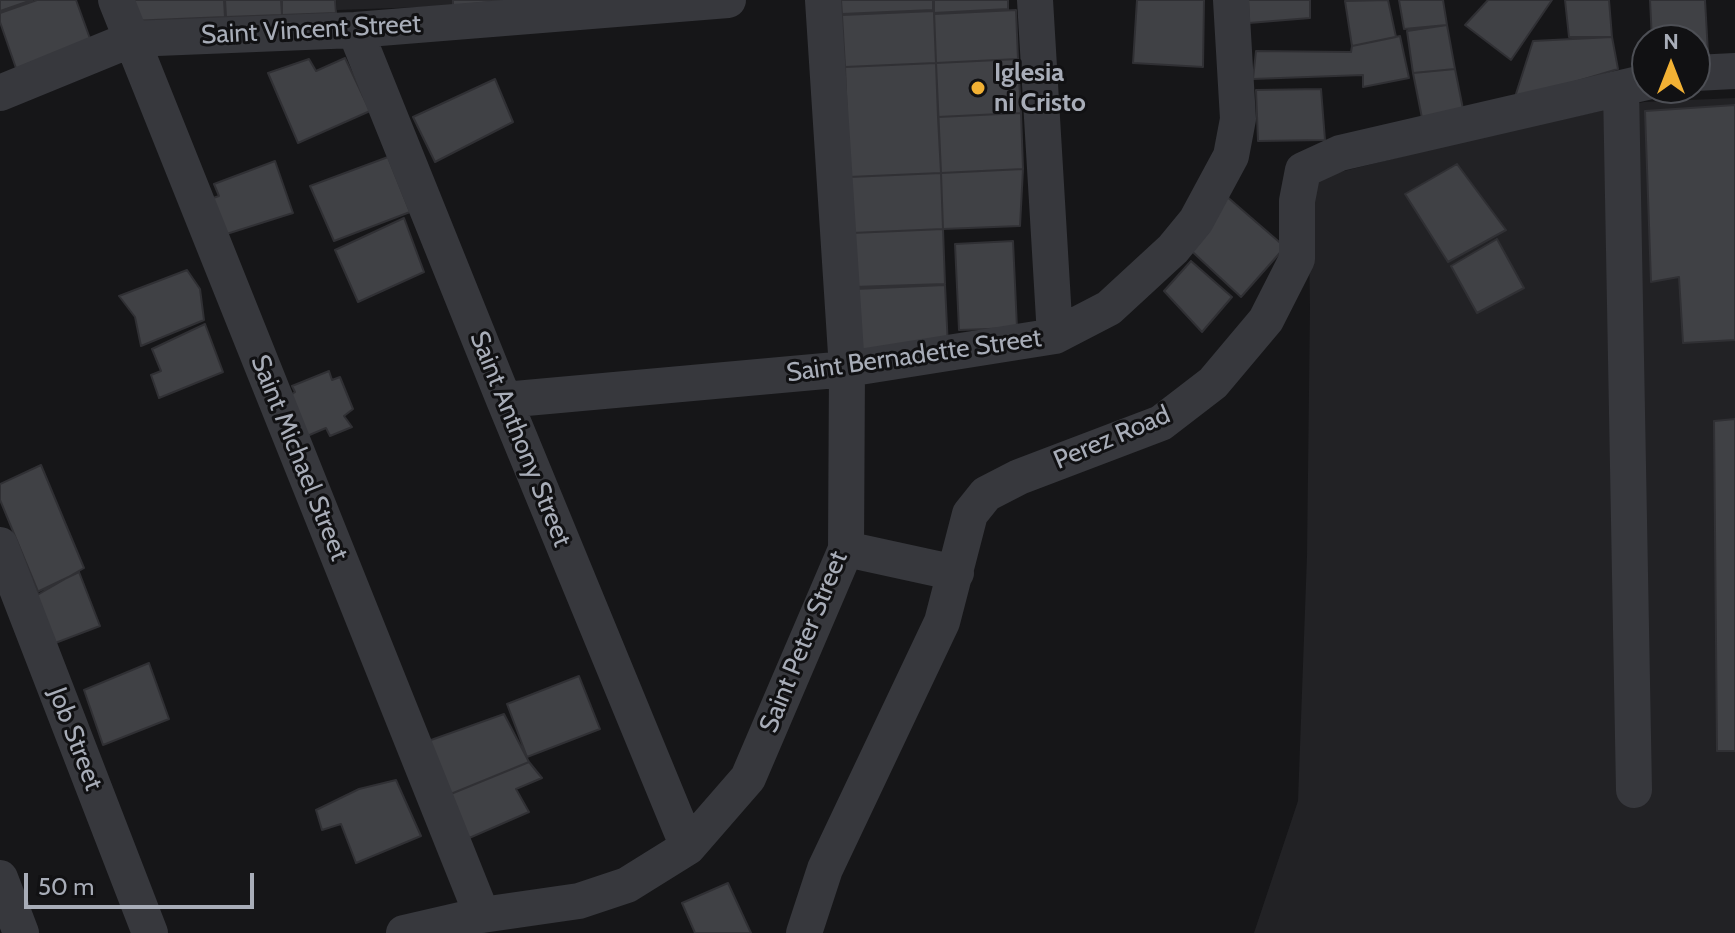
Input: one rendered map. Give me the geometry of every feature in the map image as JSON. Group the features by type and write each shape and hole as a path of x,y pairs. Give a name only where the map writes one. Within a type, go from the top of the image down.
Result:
{"street":[{"name":"Saint Michael Street","path":"116,0 482,915"},
{"name":"Saint Vincent Street","path":"0,93 132,39 355,30 728,0"},
{"name":"Saint Peter Street","path":"404,933 482,915 579,901 627,885 688,847 748,778 846,549 847,369 823,0"},
{"path":"1035,0 1055,336"},
{"name":"Saint Bernadette Street","path":"504,400 847,369 1055,336 1109,308 1173,249 1196,221 1231,156 1238,119 1231,0"},
{"name":"Saint Anthony Street","path":"355,30 688,847"},
{"path":"1711,72 1735,71"},
{"name":"Perez Road","path":"804,933 825,869 942,622 970,514 986,494 1019,477 1161,423 1213,383 1266,320 1297,259 1297,201 1303,170 1340,153 1631,86"},
{"path":"1634,104 1634,790"},
{"name":"Job Street","path":"0,545 150,933"},
{"path":"846,549 956,573"},
{"path":"0,878 21,933"}],"shaded area":[{"path":"336,0 453,0 453,6 337,10"},
{"path":"1735,98 1735,933 1254,933 1298,801 1307,556 1308,180 1496,133 1634,104 1711,104 1711,99"}],"building":[{"path":"0,0 32,0 0,11"},
{"path":"37,0 76,0 93,47 18,74 0,22 0,13"},
{"path":"130,0 224,0 225,17 130,21"},
{"path":"225,0 281,0 282,15 226,17"},
{"path":"282,0 335,0 336,13 282,15"},
{"path":"453,0 510,0 453,6"},
{"path":"841,0 933,0 933,10 842,14"},
{"path":"934,0 1008,0 1008,9 934,13"},
{"path":"1137,0 1204,0 1203,67 1133,63"},
{"path":"1248,0 1310,0 1310,18 1249,23"},
{"path":"1388,0 1396,37 1352,46 1345,1"},
{"path":"1399,0 1443,0 1447,25 1404,29"},
{"path":"1488,0 1552,0 1511,60 1465,25"},
{"path":"1565,0 1609,0 1612,37 1569,37"},
{"path":"1650,0 1705,0 1706,24 1651,24"},
{"path":"1016,10 1018,59 936,63 934,14"},
{"path":"934,11 936,63 845,67 842,15"},
{"path":"1447,25 1455,69 1413,73 1407,31"},
{"path":"1400,36 1409,78 1363,87 1363,75 1253,79 1256,51 1351,52 1352,46"},
{"path":"1612,37 1618,69 1514,100 1533,41"},
{"path":"345,58 370,111 298,143 268,73 309,59 316,71"},
{"name":"Iglesia ni Cristo","path":"1018,59 1021,113 938,117 936,63"},
{"path":"936,63 941,173 849,177 845,67"},
{"path":"1455,69 1465,119 1423,123 1413,73"},
{"path":"495,79 513,122 435,162 413,117"},
{"path":"1321,89 1325,140 1258,141 1256,90"},
{"path":"1735,105 1735,340 1683,343 1679,277 1651,282 1645,111"},
{"path":"1021,113 1023,169 941,173 938,117"},
{"path":"388,157 410,212 334,241 310,186"},
{"path":"275,161 293,213 217,237 204,201 219,196 214,184"},
{"path":"1457,164 1506,230 1448,262 1405,194"},
{"path":"1023,169 1020,226 943,229 941,173"},
{"path":"941,173 943,229 852,233 849,177"},
{"path":"1225,195 1285,247 1241,297 1183,243"},
{"path":"404,218 424,272 358,302 335,250"},
{"path":"943,229 945,284 854,287 852,233"},
{"path":"1497,239 1524,288 1477,313 1451,266"},
{"path":"1013,241 1017,328 959,330 955,244"},
{"path":"1191,261 1232,297 1202,332 1164,291"},
{"path":"187,270 200,289 204,320 141,346 135,317 119,296"},
{"path":"945,285 948,347 857,351 854,289"},
{"path":"205,324 223,372 159,398 151,375 161,371 152,349"},
{"path":"329,371 332,380 340,377 353,409 344,416 352,427 330,436 326,428 300,439 285,399 295,392 292,386"},
{"path":"1735,419 1735,751 1717,751 1714,421"},
{"path":"41,465 84,568 39,594 0,500 0,484"},
{"path":"79,572 100,626 50,645 33,594"},
{"path":"149,663 169,719 103,745 84,690"},
{"path":"579,676 600,729 527,757 507,704"},
{"path":"504,714 529,762 441,798 417,745"},
{"path":"529,762 542,778 516,789 529,812 460,842 441,798"},
{"path":"396,780 421,836 356,863 341,824 322,830 316,810 359,789"},
{"path":"728,883 751,933 695,933 682,903"}],"place":[{"name":"Iglesia ni Cristo","path":"978,88"}]}
